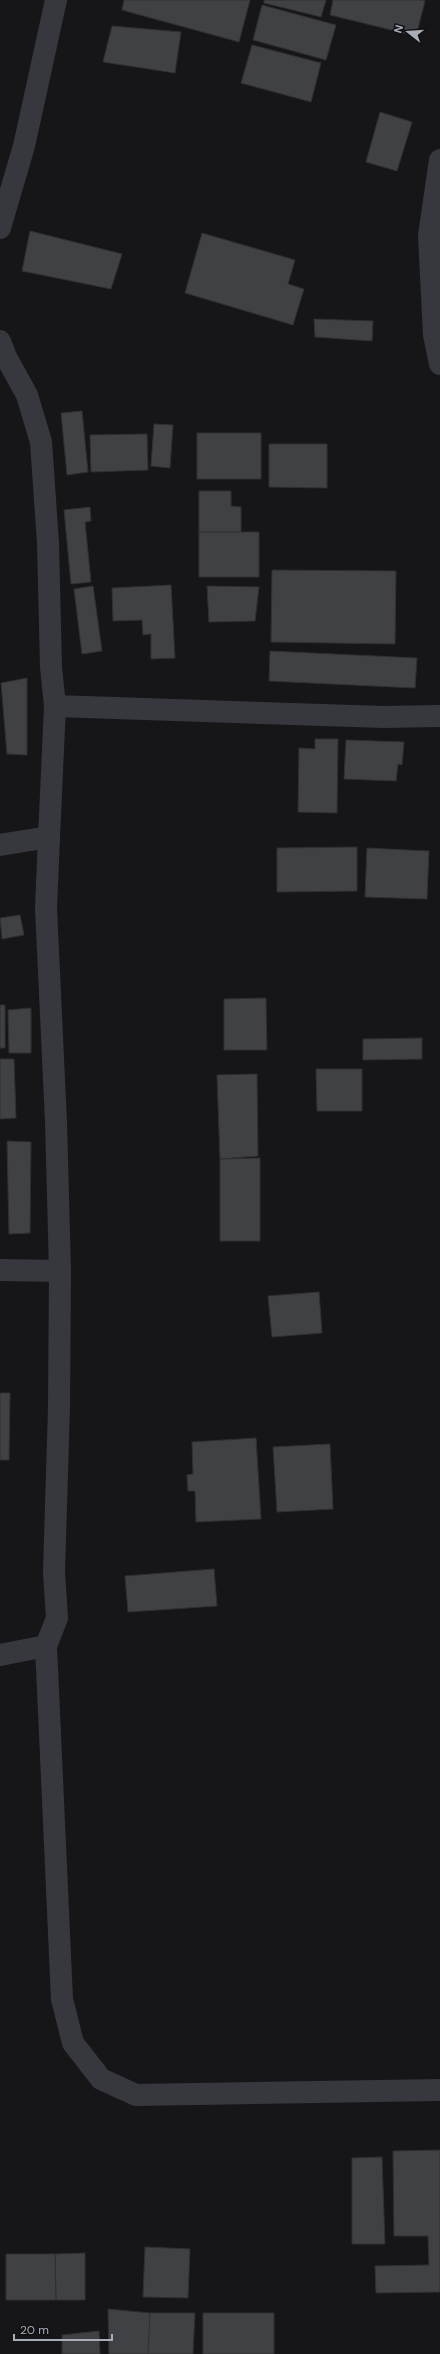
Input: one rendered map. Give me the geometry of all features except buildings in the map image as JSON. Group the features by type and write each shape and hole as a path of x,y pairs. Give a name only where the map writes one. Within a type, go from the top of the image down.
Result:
{"street":[{"path":"0,228 24,146 56,0"},
{"path":"440,160 429,235 434,335 440,364"},
{"path":"0,341 6,357 26,395 41,442 48,543 51,667 55,706 46,908 56,1114 60,1271 59,1407 54,1572 58,1618 46,1646 62,1999 73,2043 101,2079 136,2096 440,2090"},
{"path":"55,706 384,717 440,716"},
{"path":"0,845 49,837"},
{"path":"0,1270 60,1271"},
{"path":"0,1655 46,1646"}]}
